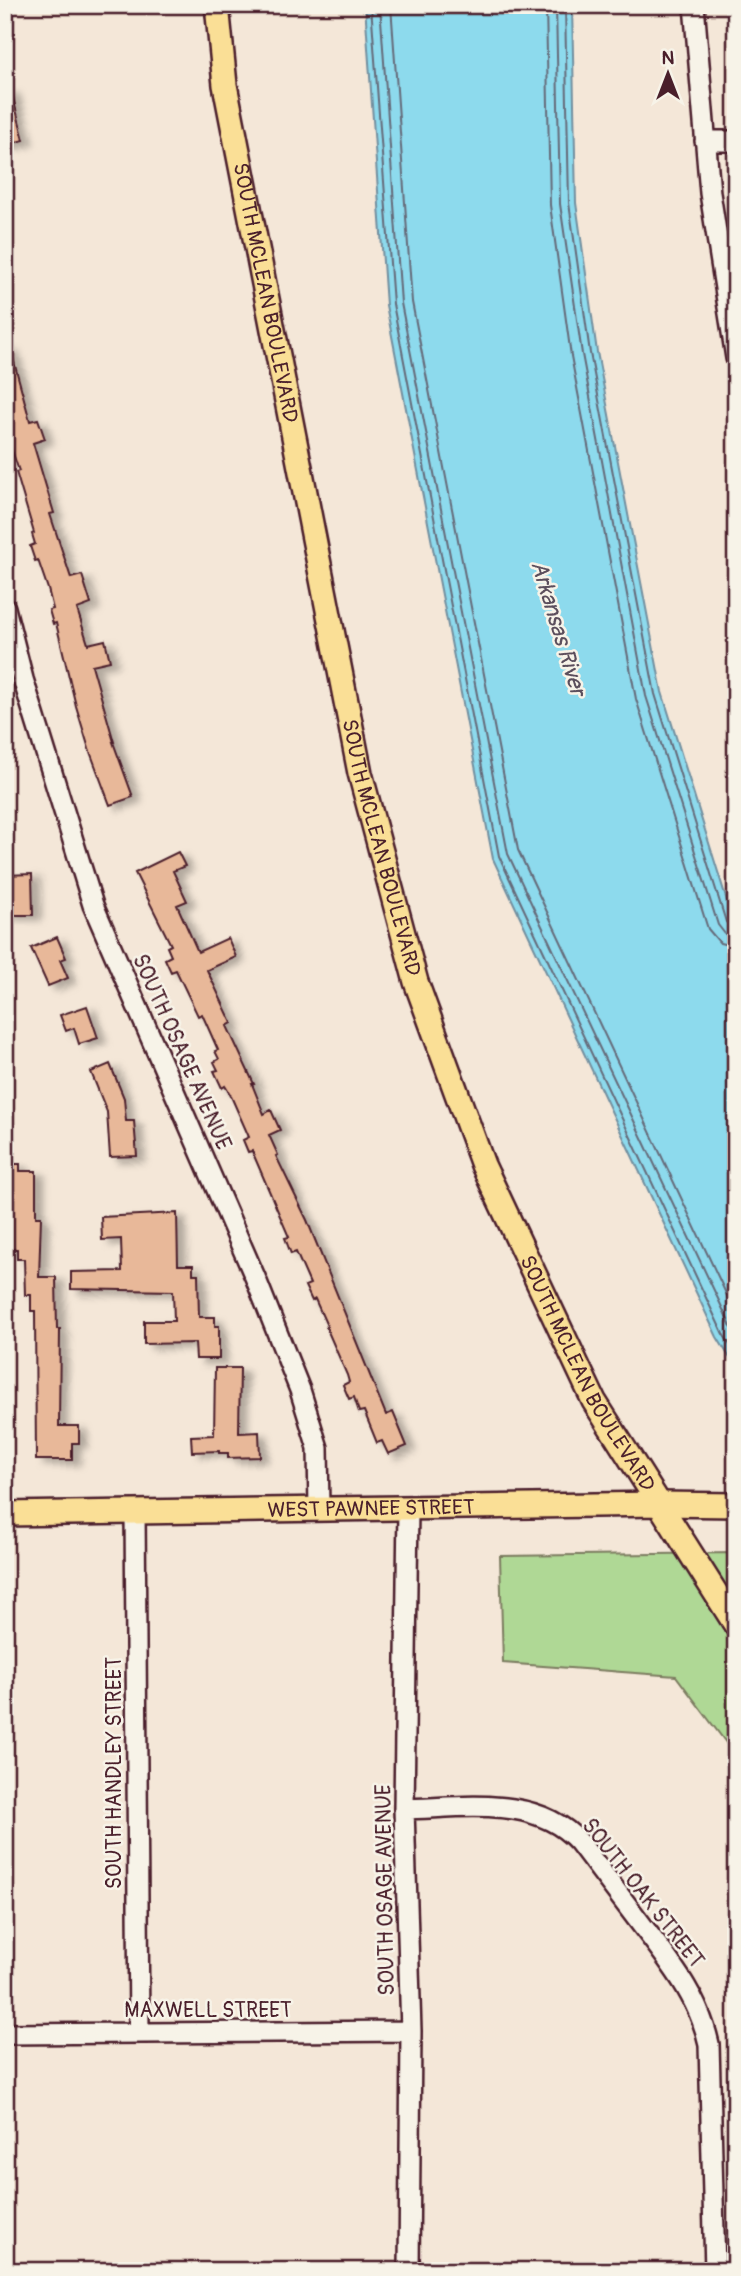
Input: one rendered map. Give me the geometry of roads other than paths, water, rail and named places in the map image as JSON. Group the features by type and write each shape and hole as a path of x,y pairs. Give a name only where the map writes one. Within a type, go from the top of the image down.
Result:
{"main road":[{"name":"SOUTH MCLEAN BOULEVARD","path":"217,5 225,85 357,760 416,982 482,1165 594,1401 736,1625"},
{"name":"WEST PAWNEE STREET","path":"5,1514 659,1504 736,1506"}],"street":[{"path":"694,5 710,193 736,358"},
{"path":"705,141 736,141"},
{"name":"SOUTH OSAGE AVENUE","path":"5,608 23,679 93,905 255,1277 300,1390 318,1448 319,1509"},
{"name":"SOUTH OSAGE AVENUE","path":"408,1508 404,1809 411,2031 409,2271"},
{"name":"SOUTH HANDLEY STREET","path":"135,1512 139,2033"},
{"name":"SOUTH OAK STREET","path":"404,1809 515,1808 541,1815 566,1829 579,1842 688,1987 705,2023 712,2066 715,2271"},
{"name":"MAXWELL STREET","path":"5,2034 411,2031"}],"water":[{"name":"Arkansas River","path":"365,5 572,5 576,203 597,352 662,692 736,930 736,1368 717,1337 493,859 386,305"}]}
